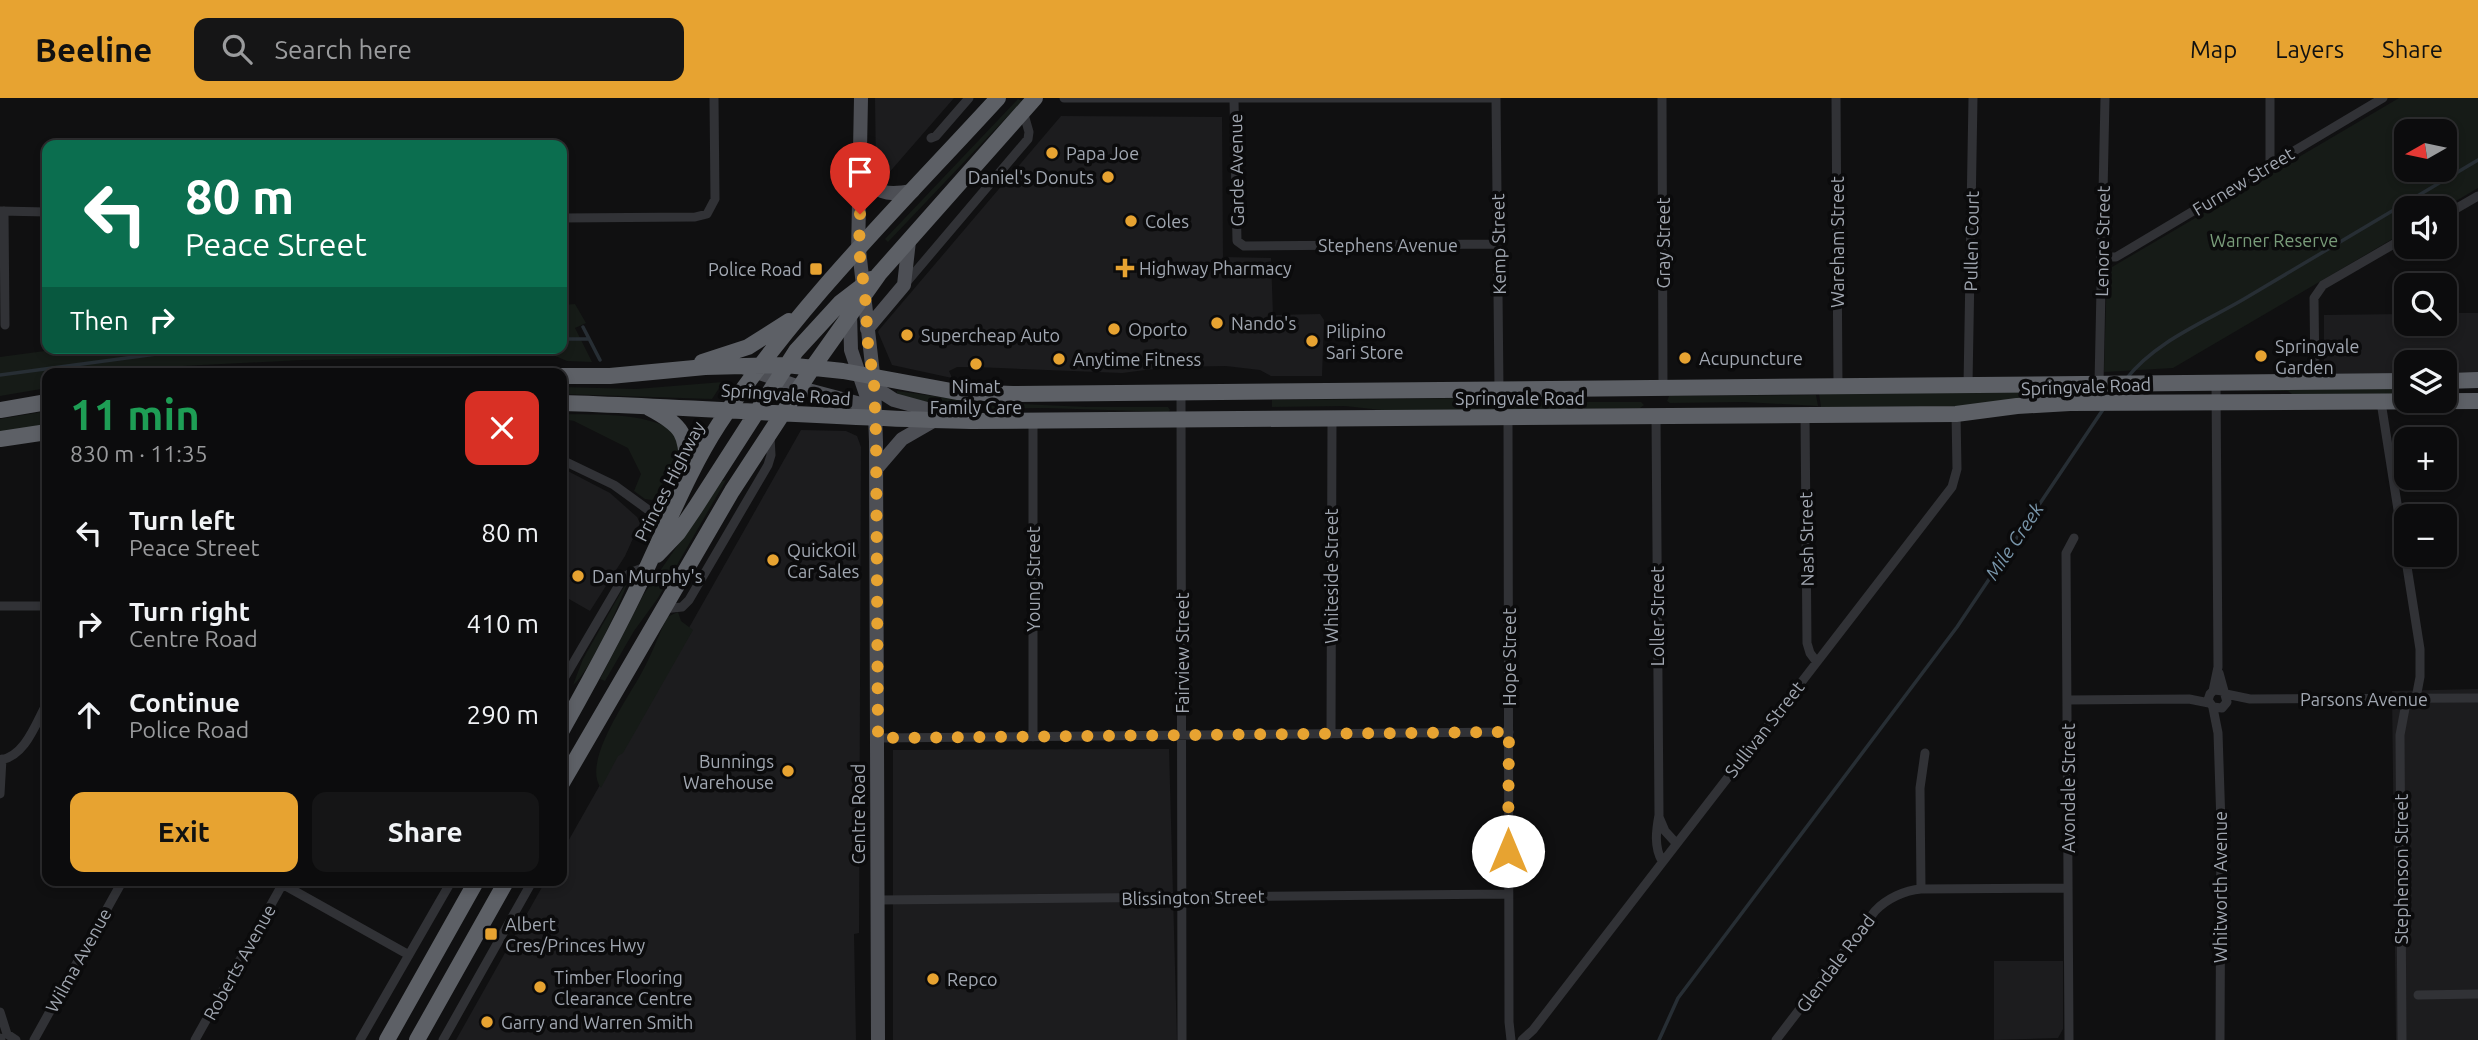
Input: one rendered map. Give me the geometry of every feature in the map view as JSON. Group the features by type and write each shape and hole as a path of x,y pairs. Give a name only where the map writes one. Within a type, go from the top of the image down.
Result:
{"highway":[{"name":"Princes Highway","path":"567,721 649,565 688,478 754,368 998,98"},
{"path":"567,771 769,432 850,316 861,289 879,274 1035,98"},
{"name":"Princes Highway","path":"649,565 686,522 796,351 861,289"},
{"path":"676,370 748,346 802,313"},
{"name":"Springvale Road","path":"567,376 610,376 786,365 813,367 868,380 974,393 2394,381"},
{"path":"2457,381 2478,380"},
{"path":"1656,416 1663,387"},
{"name":"Springvale Road","path":"567,403 876,419 971,421 1956,414 2039,405 2089,403 2478,401"},
{"path":"0,410 42,403"},
{"path":"645,406 670,418 682,432 688,478"},
{"path":"0,439 42,433"},
{"path":"387,1040 474,886"},
{"path":"417,1040 504,886"}],"main road":[{"path":"861,98 861,289"},
{"path":"860,170 880,192 891,194 913,191"},
{"path":"867,329 903,287 909,240"},
{"name":"Centre Road","path":"861,289 867,329 868,380 876,419 878,1040"},
{"name":"Centre Road","path":"850,316 850,342 868,380 876,419"},
{"path":"754,368 776,379 857,403 876,419"},
{"path":"868,380 894,400 971,421"},
{"path":"877,468 902,439 935,420"}],"street":[{"path":"567,218 695,218 711,211 715,199 714,98"},
{"path":"931,138 936,136 969,98"},
{"path":"1064,98 1496,98"},
{"name":"Kemp Street","path":"1496,98 1499,390"},
{"name":"Gray Street","path":"1662,98 1663,387"},
{"name":"Wareham Street","path":"1836,98 1838,386"},
{"name":"Pullen Court","path":"1968,384 1973,98"},
{"name":"Lenore Street","path":"2101,384 2105,98"},
{"path":"2270,98 2270,163"},
{"name":"Furnew Street","path":"2101,257 2116,257 2383,98"},
{"name":"Garde Avenue","path":"1234,100 1237,241"},
{"path":"903,287 1028,139 1029,132 1023,111"},
{"path":"2457,208 2478,196"},
{"path":"5,325 2,211 42,212"},
{"name":"Stephens Avenue","path":"1237,241 1244,246 1498,244"},
{"path":"2315,381 2316,293 2323,285 2394,244"},
{"name":"Whitworth Avenue","path":"2216,382 2221,824 2220,1040"},
{"name":"Fairview Street","path":"1181,392 1182,1040"},
{"name":"Stephenson Street","path":"2381,402 2420,649 2420,677 2400,735 2402,1040"},
{"name":"Sullivan Street","path":"1522,1040 1533,1030 1952,488 1957,469 1956,414"},
{"name":"Nash Street","path":"1805,415 1807,643 1816,661"},
{"name":"Loller Street","path":"1656,416 1657,846 1662,861"},
{"name":"Hope Street","path":"1508,417 1508,894 1511,1040"},
{"name":"Whiteside Street","path":"1331,734 1332,419"},
{"name":"Young Street","path":"1033,420 1033,737"},
{"path":"567,462 609,482 648,509 668,519"},
{"name":"Avondale Street","path":"2069,1040 2066,553 2074,538"},
{"name":"Princes Highway","path":"567,673 623,578 649,565"},
{"path":"0,606 42,606"},
{"name":"Parsons Avenue","path":"2067,700 2478,698"},
{"path":"0,794 1,760 13,757 19,752 42,712"},
{"path":"878,738 1509,732"},
{"path":"1921,889 1920,788 1925,753"},
{"path":"1659,815 1665,831 1676,843"},
{"name":"Wilma Avenue","path":"34,1040 120,886"},
{"name":"Roberts Avenue","path":"195,1040 277,886"},
{"path":"286,886 409,955"},
{"path":"360,1040 449,886"},
{"path":"443,1040 530,886"},
{"name":"Glendale Road","path":"1776,1040 1878,907 1904,892 1921,889 2068,888"},
{"name":"Blissington Street","path":"878,900 1508,894"},
{"path":"445,989 464,1001"},
{"path":"2418,995 2478,994"},
{"path":"0,1012 7,1034 16,1040"},
{"name":"Hope Street","path":"1506,1040 1509,1022"},
{"name":"Sullivan Street","path":"1529,1040 1533,1030"}],"shaded area":[{"path":"875,98 954,98 887,175 876,170"},
{"path":"1061,116 1222,117 1223,257 1271,258 1273,315 1320,314 1324,320 1322,376 1271,376 1260,370 1226,366 1169,367 1122,373 957,367 949,371 952,378 892,365 879,330"},
{"path":"2457,313 2478,313 2478,372 2457,372 2457,350 2394,350 2394,373 2324,373 2324,315 2394,314 2394,336 2457,336"},
{"path":"801,430 846,431 857,436 861,447 859,933 854,934 856,1040 456,1040 543,886 567,886 567,843"},
{"path":"567,471 610,493 637,517 640,523 625,556 590,611 567,598"},
{"path":"2478,689 2478,1040 2396,1040 2392,691"},
{"path":"1169,749 1177,1040 893,1040 893,750"},
{"path":"1994,961 2063,961 2063,1029 2058,1038 1994,1040"}],"green space":[{"name":"Warner Reserve","path":"2399,98 2478,98 2478,188 2457,200 2457,196 2394,196 2394,238 2173,368 2104,372 2107,270"},
{"path":"1018,99 1022,101 888,242 885,239"},
{"path":"575,304 586,323 575,328 592,362 567,361 553,355 303,360 171,368 42,368 42,389 0,396 0,357 42,351 42,354 567,354 567,305"},
{"path":"723,382 712,399 567,394 567,387 636,389"},
{"path":"2390,388 2394,394 2293,395 2288,391 2227,391"},
{"path":"897,391 976,402 1087,407 1168,407 1170,410 956,409 897,395"},
{"path":"2098,391 2094,397 1978,406 1821,407 1819,394"},
{"path":"1816,395 1818,406 1667,401 1669,396"},
{"path":"1486,398 1641,402 1644,405 1640,408 1390,411 1345,406 1272,407 1272,400"},
{"path":"42,412 42,426 0,433 0,419"},
{"path":"567,414 649,420 675,431 681,455 677,454 667,486 652,500 645,499 634,491 641,474 628,448 567,420"},
{"path":"726,480 658,598 634,631 605,681 600,679 644,594 722,481"},
{"path":"629,578 596,652 573,685 583,659"},
{"path":"678,612 681,621 693,630 601,788 596,777 597,762 609,730 645,666 667,617"}],"waterway":[{"name":"Mile Creek","path":"2126,379 2166,343 2478,160"},
{"path":"583,327 600,360"},
{"path":"567,339 589,339"},
{"path":"52,368 156,354"},
{"path":"0,375 42,369"},
{"name":"Mile Creek","path":"1659,1040 1678,998 1957,627 2104,408"}],"place":[{"name":"Papa Joe","path":"1052,153"},
{"name":"Daniel's Donuts","path":"1108,177"},
{"name":"Coles","path":"1131,221"},
{"name":"Highway Pharmacy","path":"1125,268"},
{"name":"Police Road","path":"816,269"},
{"name":"Nando's","path":"1217,323"},
{"name":"Oporto","path":"1114,329"},
{"name":"Supercheap Auto","path":"907,335"},
{"name":"Pilipino Sari Store","path":"1312,341"},
{"name":"Springvale Garden","path":"2261,356"},
{"name":"Acupuncture","path":"1685,358"},
{"name":"Anytime Fitness","path":"1059,359"},
{"name":"Nimat Family Care","path":"976,364"},
{"name":"QuickOil Car Sales","path":"773,560"},
{"name":"Dan Murphy's","path":"578,576"},
{"name":"Bunnings Warehouse","path":"788,771"},
{"name":"Albert Cres/Princes Hwy","path":"491,934"},
{"name":"Repco","path":"933,979"},
{"name":"Timber Flooring Clearance Centre","path":"540,987"},
{"name":"Garry and Warren Smith","path":"487,1022"}],"route":[{"path":"860,214 859,250 874,383 876,436 878,738 1509,732 1508,851"}]}
